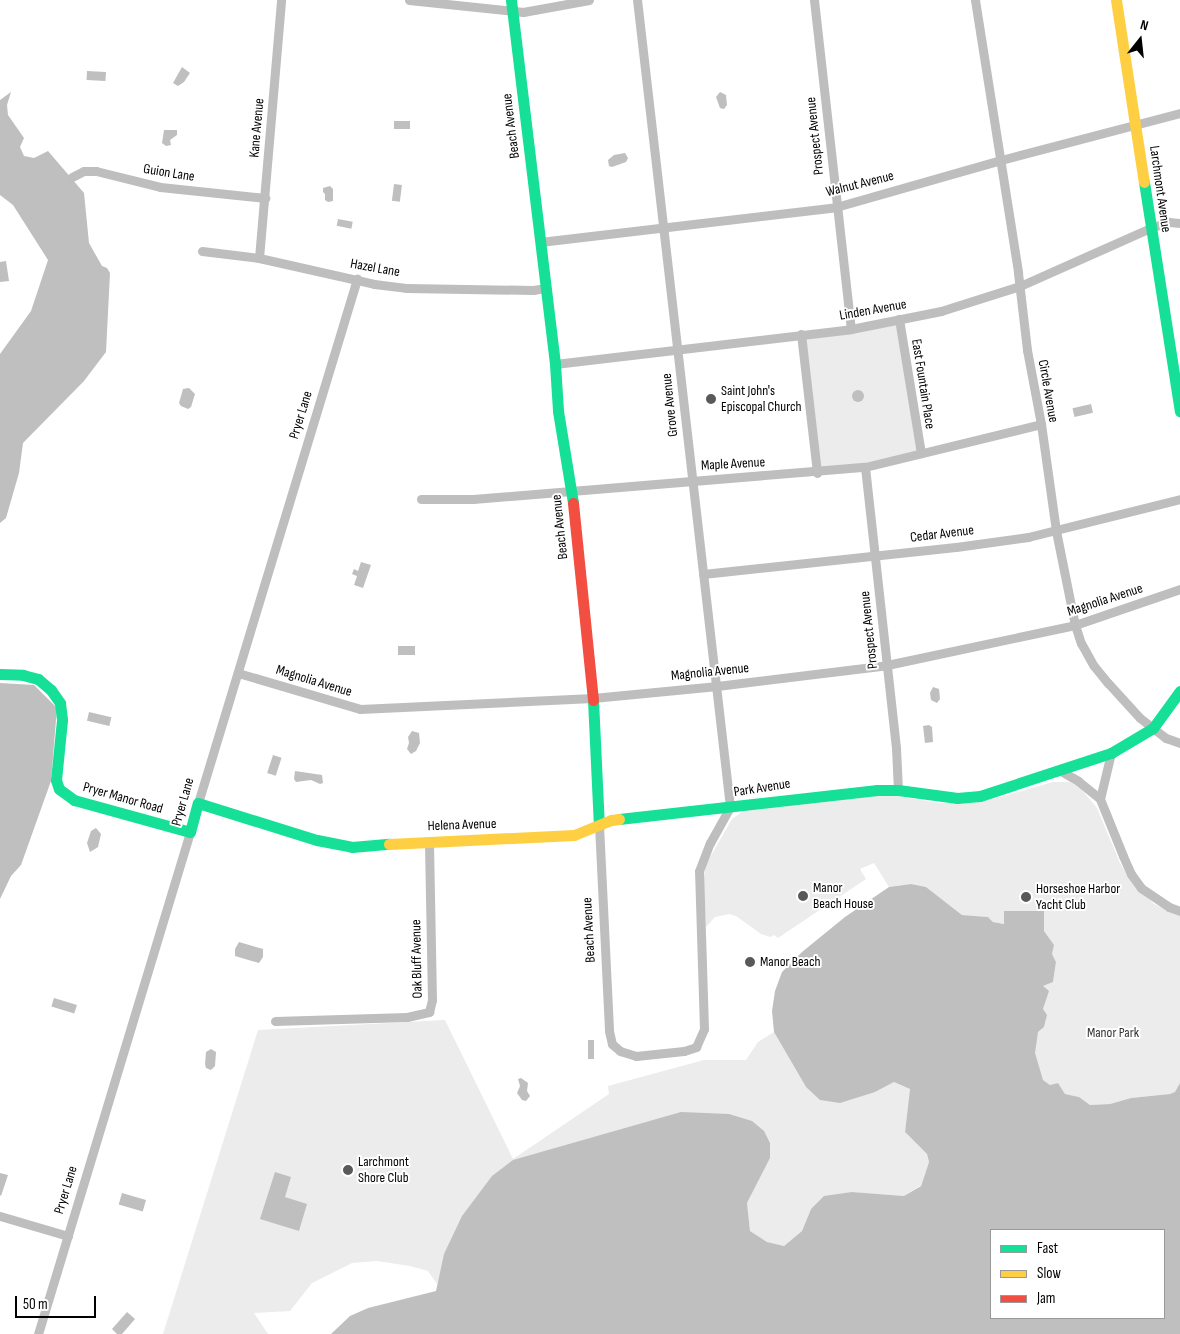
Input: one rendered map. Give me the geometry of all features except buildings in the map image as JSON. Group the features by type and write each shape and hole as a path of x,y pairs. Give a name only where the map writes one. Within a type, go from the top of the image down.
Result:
{"street":[{"name":"Kane Avenue","path":"259,258 281,0"},
{"path":"409,0 512,5 523,12 589,0"},
{"name":"Grove Avenue","path":"637,0 730,807"},
{"name":"Prospect Avenue","path":"814,0 851,328"},
{"name":"Circle Avenue","path":"974,0 1020,286 1027,350 1041,424 1056,531 1075,625 1081,642 1094,666 1140,718 1166,738 1180,743"},
{"name":"Larchmont Avenue","path":"1116,0 1180,411"},
{"name":"Beach Avenue","path":"512,5 555,364 558,412 572,490 592,698 609,1031 612,1044 620,1051"},
{"name":"Walnut Avenue","path":"540,242 836,206 1000,160 1180,113"},
{"name":"Guion Lane","path":"72,177 84,170 160,188 265,198"},
{"name":"Linden Avenue","path":"555,364 678,351 851,328 941,311 1020,286 1150,228 1169,222 1180,223"},
{"name":"Hazel Lane","path":"202,251 259,258 406,288 533,290 545,288"},
{"name":"Pryer Lane","path":"38,1334 357,279"},
{"name":"East Fountain Place","path":"899,319 921,453"},
{"path":"801,334 817,473"},
{"name":"Maple Avenue","path":"421,499 473,499 693,480 817,473 865,467 1041,424"},
{"name":"Prospect Avenue","path":"865,467 887,665 898,790"},
{"name":"Cedar Avenue","path":"703,574 956,548 1056,531 1180,499"},
{"name":"Magnolia Avenue","path":"238,673 360,709 592,698 717,686 887,665 1075,625 1180,589"},
{"name":"Pryer Manor Road","path":"0,674 23,675 38,679 52,690 60,703 62,720 56,780 59,788 65,795 74,800 190,832"},
{"name":"Park Avenue","path":"620,1051 636,1056 648,1056 684,1051 696,1047 701,1040 704,1029 699,871 710,843 730,807 809,796 898,790 937,796 980,796 1061,771 1111,753 1153,728 1180,691"},
{"path":"1100,799 1111,753"},
{"path":"1061,771 1078,781 1100,799 1131,874 1150,895 1180,911"},
{"name":"Helena Avenue","path":"198,803 316,840 352,847 429,841 574,836 611,820 730,807"},
{"name":"Oak Bluff Avenue","path":"275,1021 407,1016 429,1012 432,1000 429,841"},
{"path":"0,1216 68,1236"}],"green space":[{"path":"896,323 917,452 878,462 819,468 805,337"},
{"name":"Manor Park","path":"1053,782 1070,782 1082,790 1097,808 1120,863 1132,882 1154,904 1180,916 1180,1083 1176,1092 1131,1098 1110,1104 1090,1105 1079,1097 1065,1094 1058,1083 1050,1085 1043,1080 1035,1060 1035,1047 1038,1032 1044,1027 1046,1020 1043,1009 1047,996 1043,986 1053,982 1056,962 1052,954 1054,945 1044,931 1043,911 1004,912 1005,924 993,922 988,917 962,915 926,887 911,884 889,887 874,863 860,869 866,879 778,938 774,935 770,937 761,934 736,916 729,914 715,917 706,927 703,884 706,864 732,819 746,809 875,795 891,795 939,803 970,803 1001,797"},
{"path":"445,1020 513,1159 609,1094 608,1086 704,1060 746,1060 758,1042 774,1032 806,1087 875,1092 894,1082 910,1089 905,1132 927,1154 929,1162 921,1185 904,1196 852,1192 811,1209 802,1231 784,1246 767,1242 750,1231 747,1203 770,1158 440,1274 437,1284 428,1271 410,1266 377,1261 352,1263 312,1283 290,1311 254,1313 268,1334 163,1334 258,1030"}],"shaded area":[{"path":"182,67 190,73 184,82 178,86 173,83"},
{"path":"87,71 106,72 106,81 87,80"},
{"path":"11,92 7,105 8,115 24,138 20,147 24,156 34,158 48,151 84,193 89,243 102,266 107,268 110,273 106,352 84,381 23,443 19,473 6,518 0,523 0,354 31,311 48,260 13,205 0,195 0,100"},
{"path":"720,92 726,95 727,105 724,109 720,108 716,97"},
{"path":"394,121 410,121 410,129 394,129"},
{"path":"164,130 177,130 177,135 170,140 171,145 166,146 162,143"},
{"path":"625,153 628,158 626,162 612,167 609,166 608,160 614,155"},
{"path":"394,184 402,185 400,202 392,201"},
{"path":"330,186 333,189 333,201 328,202 325,200 323,188"},
{"path":"338,219 353,222 351,229 337,226"},
{"path":"6,261 9,281 0,282 0,262"},
{"path":"189,388 195,394 191,407 188,409 179,403 183,389"},
{"path":"856,390 860,390 864,396 860,402 856,402 852,398 852,394"},
{"path":"1091,404 1093,413 1075,417 1072,408"},
{"path":"361,562 371,565 363,588 354,585 357,576 352,574 354,569 358,571"},
{"path":"398,646 415,646 415,655 398,655"},
{"path":"0,683 34,685 57,708 51,781 21,865 11,876 0,899"},
{"path":"933,687 939,689 940,699 937,703 931,700 930,693"},
{"path":"89,712 111,717 109,726 87,721"},
{"path":"929,725 932,727 933,742 925,743 923,726"},
{"path":"412,731 419,733 420,743 416,751 411,754 407,749 408,737"},
{"path":"273,755 282,758 276,776 267,773"},
{"path":"295,771 322,775 323,783 320,784 311,780 296,782 294,779"},
{"path":"96,828 101,834 98,847 90,852 87,843 91,831"},
{"path":"911,884 926,887 962,915 988,917 993,922 1004,924 1004,911 1044,911 1044,931 1054,945 1052,954 1056,962 1053,982 1043,986 1049,991 1043,1009 1047,1015 1044,1027 1038,1032 1035,1053 1043,1080 1050,1085 1058,1083 1065,1094 1079,1097 1090,1105 1110,1104 1131,1098 1170,1094 1175,1092 1180,1083 1180,1334 331,1334 350,1316 368,1308 436,1291 444,1254 462,1216 492,1176 513,1160 681,1112 729,1114 752,1121 764,1131 770,1143 770,1158 747,1203 750,1231 767,1242 784,1246 802,1231 811,1209 824,1196 852,1192 904,1196 921,1186 929,1162 927,1154 905,1132 910,1089 894,1082 875,1092 840,1103 820,1100 806,1087 774,1032 772,1011 775,991 782,972 802,952 845,917 889,887"},
{"path":"239,942 263,949 263,957 259,963 235,956 235,949"},
{"path":"54,998 77,1005 74,1014 51,1007"},
{"path":"588,1040 594,1040 594,1059 588,1059"},
{"path":"211,1049 216,1052 215,1066 211,1070 206,1068 205,1064 206,1052"},
{"path":"521,1078 528,1083 527,1091 530,1096 526,1101 522,1100 517,1093 520,1086 518,1079"},
{"path":"275,1172 291,1177 285,1197 307,1204 299,1231 260,1219"},
{"path":"0,1173 8,1175 1,1196 0,1195"},
{"path":"122,1193 146,1200 143,1211 119,1205"},
{"path":"127,1312 135,1319 122,1334 117,1334 112,1329"}],"traffic: fast":[{"path":"511,0 555,364 558,411 573,503"},
{"path":"1144,182 1180,411"},
{"path":"0,674 23,675 38,679 51,690 60,703 62,720 56,780 59,789 74,800 190,832 198,803 317,840 352,847 389,844"},
{"path":"619,819 877,790 898,790 957,798 980,796 1111,753 1153,728 1180,691"},
{"path":"593,700 599,825"}],"traffic: slow":[{"path":"1116,0 1144,182"},
{"path":"389,844 574,835 611,820 619,819"}],"traffic: jam":[{"path":"573,503 593,700"}],"place":[{"name":"Saint John's Episcopal Church","path":"711,399"},
{"name":"Manor Beach House","path":"803,896"},
{"name":"Horseshoe Harbor Yacht Club","path":"1026,897"},
{"name":"Manor Beach","path":"750,962"},
{"name":"Larchmont Shore Club","path":"348,1170"}]}
